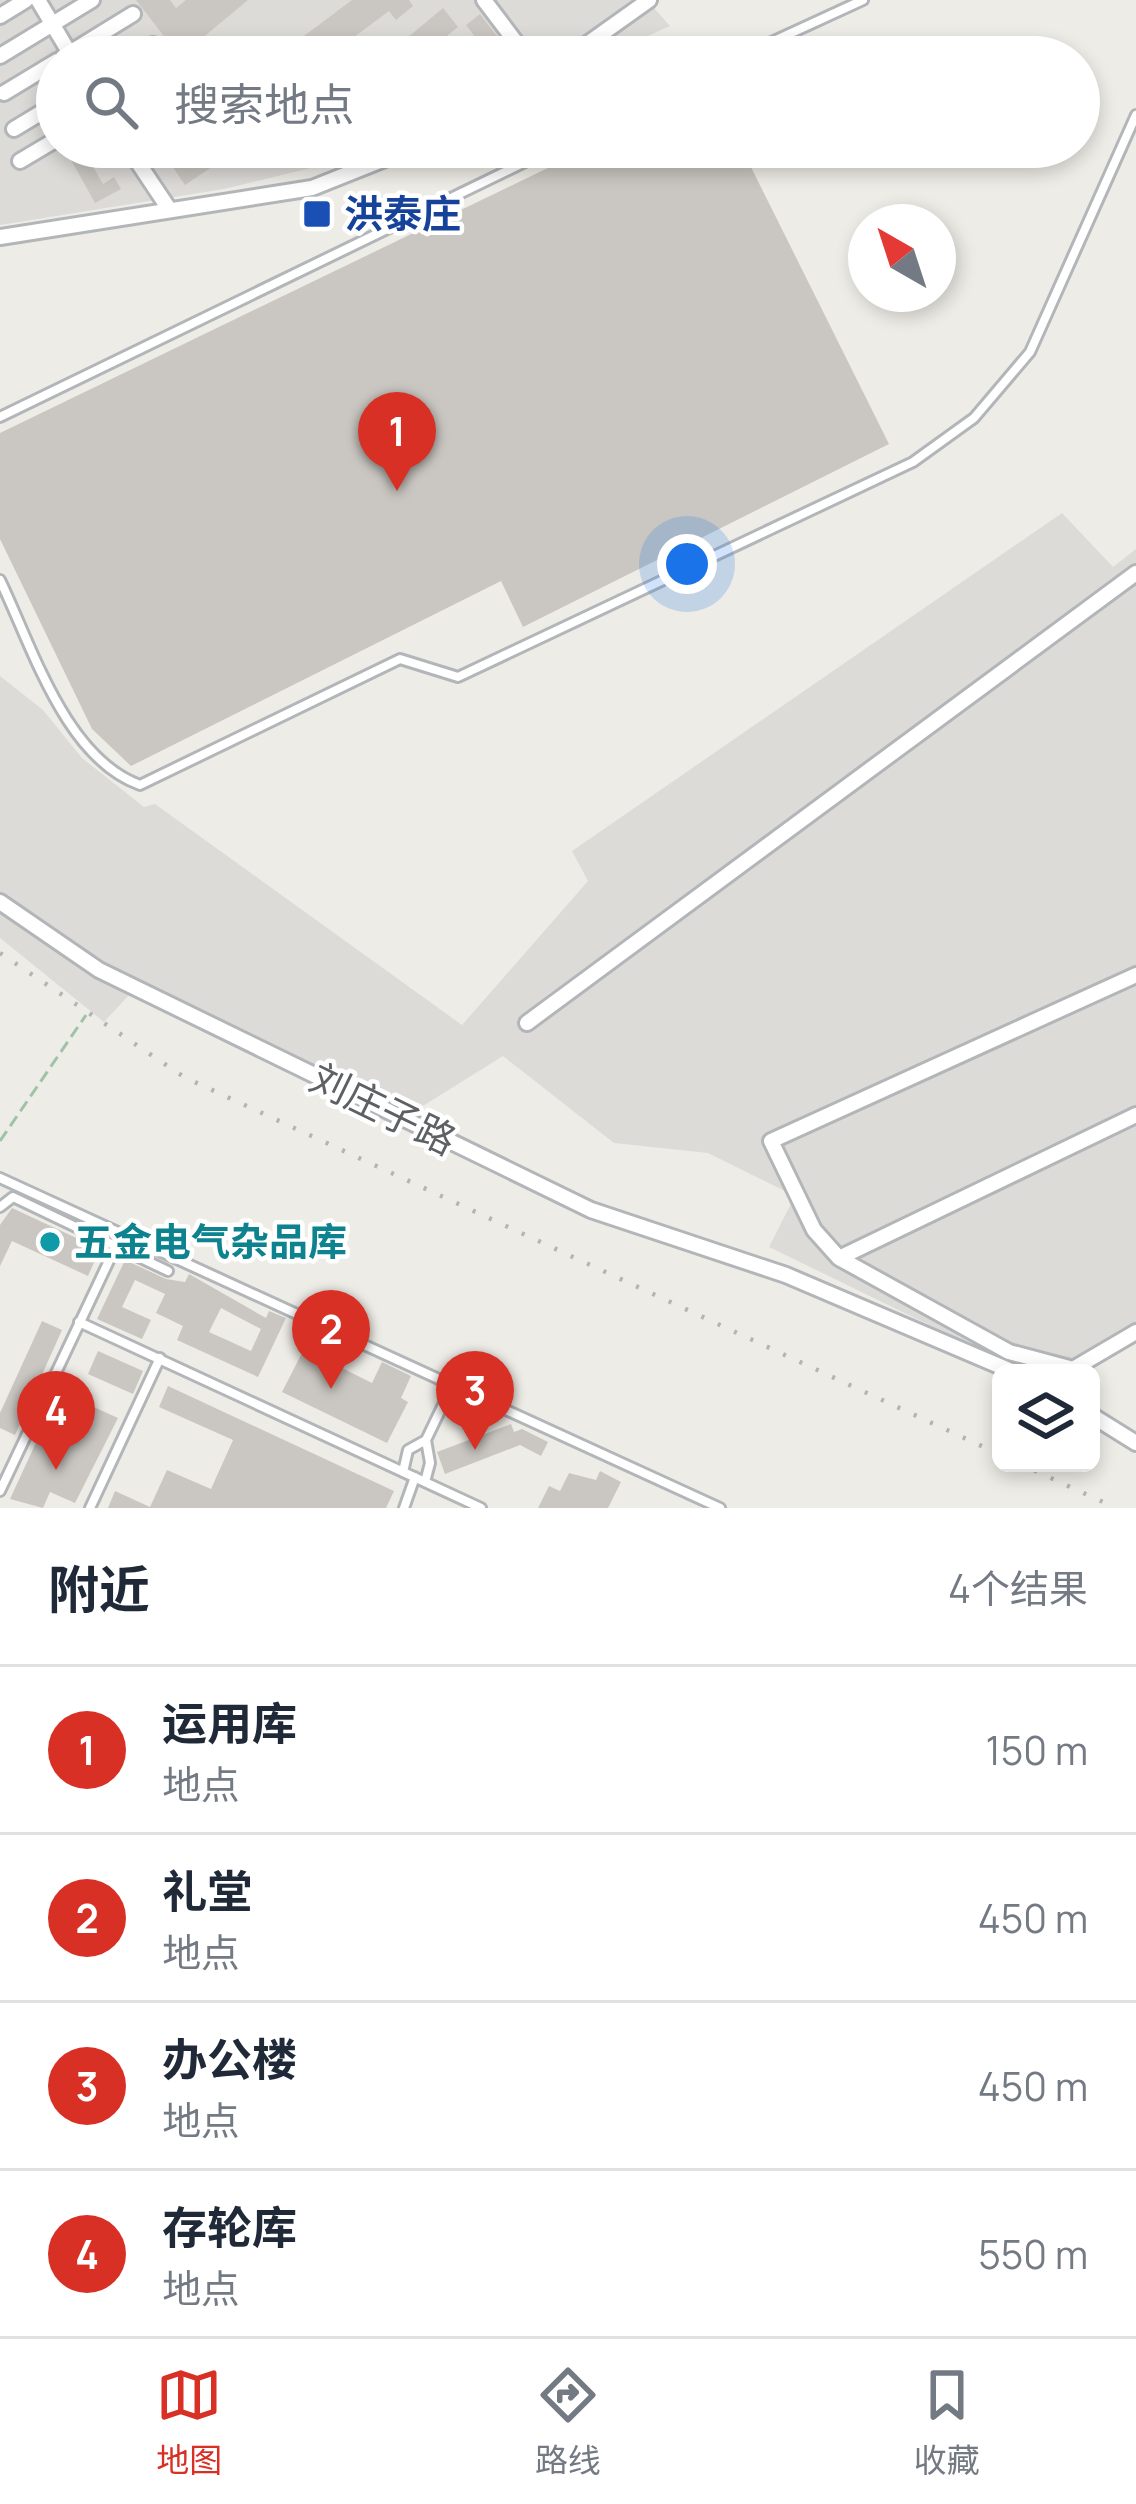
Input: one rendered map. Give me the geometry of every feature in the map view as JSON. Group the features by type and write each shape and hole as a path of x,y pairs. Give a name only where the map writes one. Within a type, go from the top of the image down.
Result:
{"street":[{"path":"0,16 26,0"},
{"path":"38,0 57,36"},
{"path":"0,56 92,0"},
{"path":"484,0 511,36"},
{"path":"598,36 649,0"},
{"path":"98,36 133,14"},
{"path":"4,94 36,75"},
{"path":"14,129 36,116"},
{"path":"20,160 36,151"},
{"path":"145,168 169,209"},
{"path":"0,237 312,188 362,168"},
{"path":"527,1023 1136,573"},
{"name":"刘庄子路","path":"0,902 99,970 570,1200 786,1275 995,1364"},
{"path":"1136,975 771,1141 814,1230 839,1258 1009,1352 1073,1369 1136,1332"},
{"path":"839,1258 1136,1115"},
{"path":"1100,1421 1136,1443"}],"lane":[{"path":"785,36 863,0"},
{"path":"0,580 70,723 116,776 140,785 400,659 458,677 913,462 974,418 1030,352 1136,116"},
{"path":"0,417 513,168"},
{"path":"0,1178 720,1508"},
{"path":"0,1207 13,1197 168,1270"},
{"path":"0,1491 116,1246"},
{"path":"80,1322 481,1508"},
{"path":"90,1508 160,1358"},
{"path":"425,1482 430,1463 426,1440 453,1384"},
{"path":"403,1472 407,1450 426,1440"},
{"path":"404,1508 415,1477"}],"path":[{"path":"0,1141 86,1016"}],"shaded area":[{"path":"0,0 647,0 670,26 648,36 36,36 36,168 311,168 224,189 0,225"},
{"path":"1062,513 1113,567 1136,549 1136,1343 1100,1364 1010,1364 769,1247 795,1196 708,1153 614,1143 503,1056 397,1122 129,995 104,1022 0,938 0,676 43,710 82,758 144,807 155,804 462,1025 588,881 572,851"}],"building":[{"path":"136,0 170,0 176,8 186,0 248,0 205,36 164,36"},
{"path":"352,0 409,0 413,6 396,20 389,11 355,36 304,36"},
{"path":"443,8 458,27 447,36 409,36"},
{"path":"480,14 497,36 474,36 466,25"},
{"path":"75,168 94,168 103,184 114,177 121,189 95,203"},
{"path":"173,168 210,168 185,185"},
{"path":"548,168 751,168 889,444 523,627 501,581 131,766 92,729 0,539 0,433"},
{"name":"五金电气杂品库","path":"12,1208 100,1249 88,1276 12,1241 0,1266 0,1225"},
{"path":"125,1260 166,1279 185,1282 189,1274 266,1318 269,1311 286,1318 258,1377 177,1340 183,1326 156,1313 165,1294 135,1280 122,1307 151,1320 142,1339 97,1319","holes":["221,1308 261,1329 251,1351 209,1332"]},
{"path":"42,1321 62,1330 15,1435 0,1428 0,1413"},
{"path":"304,1349 372,1383 382,1362 411,1376 401,1398 408,1402 387,1443 282,1392"},
{"path":"98,1351 143,1371 133,1394 88,1374"},
{"path":"168,1386 394,1491 386,1508 108,1508 115,1491 150,1507 167,1470 211,1489 233,1440 159,1407"},
{"path":"85,1403 118,1418 75,1503 50,1492 43,1508 10,1499 40,1434 65,1446"},
{"path":"511,1424 514,1432 522,1429 548,1442 541,1456 520,1445 445,1474 437,1452"},
{"path":"600,1471 621,1482 608,1508 538,1508 549,1486 560,1491 569,1473 596,1480"}],"railway":[{"path":"0,953 184,1077 992,1451"},
{"path":"1038,1472 1116,1508"}],"place":[{"name":"洪泰庄","path":"317,214"},
{"name":"运用库","path":"397,491"},
{"name":"五金电气杂品库","path":"50,1242"},
{"name":"礼堂","path":"331,1389"},
{"name":"办公楼","path":"475,1450"},
{"name":"存轮库","path":"56,1470"}]}
